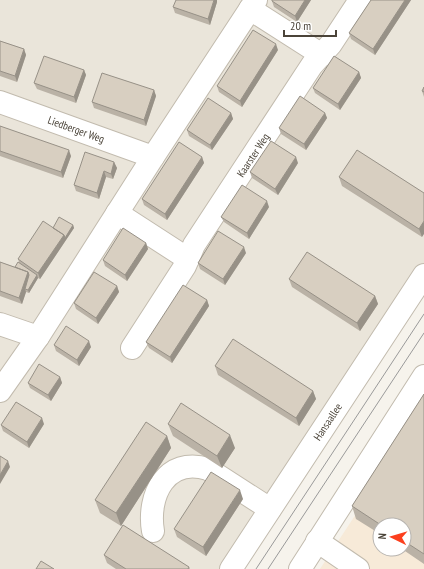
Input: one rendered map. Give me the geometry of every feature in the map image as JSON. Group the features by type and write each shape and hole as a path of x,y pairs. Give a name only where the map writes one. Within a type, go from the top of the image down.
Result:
{"street":[{"name":"Kaarster Weg","path":"132,348 185,266 194,244 312,65 331,44 360,0"},
{"path":"0,392 38,337 253,4 322,55"},
{"name":"Liedberger Weg","path":"0,102 153,157"},
{"path":"117,213 188,258"},
{"name":"Hansaallee","path":"231,569 424,275"},
{"path":"0,324 38,337"},
{"path":"300,569 424,376"},
{"path":"153,531 151,522 156,494 166,477 180,468 188,466 208,469 270,509"},
{"path":"317,541 350,567"}],"shaded area":[{"path":"0,0 424,0 424,264 220,569 0,569"},
{"path":"424,410 424,569 320,569"}],"building":[{"path":"176,0 214,0 208,19 173,7"},
{"path":"272,0 305,0 295,16"},
{"path":"371,0 405,0 373,49 349,33"},
{"path":"253,30 276,44 240,101 217,86"},
{"path":"0,41 24,49 15,76 0,71"},
{"path":"44,56 84,70 74,97 34,83"},
{"path":"334,56 359,72 338,104 313,88"},
{"path":"102,73 154,90 144,120 92,102"},
{"path":"300,96 325,113 304,144 279,128"},
{"path":"208,98 231,113 210,145 187,130"},
{"path":"0,126 69,150 61,172 0,151"},
{"path":"271,141 296,157 275,189 250,172"},
{"path":"179,142 202,157 165,214 142,199"},
{"path":"357,150 424,193 424,221 419,229 339,177"},
{"path":"85,152 114,162 111,174 104,171 97,193 74,185"},
{"path":"242,185 267,201 247,233 221,217"},
{"path":"59,217 73,225 65,238 64,235 53,228"},
{"path":"43,221 64,235 38,273 18,259"},
{"path":"123,228 146,243 125,275 103,260"},
{"path":"218,231 244,247 223,279 198,263"},
{"path":"307,252 375,296 357,323 289,279"},
{"path":"0,262 28,272 19,298 0,291"},
{"path":"18,262 37,275 28,290 25,289 29,275 28,272 15,267"},
{"path":"94,272 117,286 96,318 74,303"},
{"path":"183,285 207,300 170,357 146,342"},
{"path":"66,326 89,341 77,360 54,345"},
{"path":"233,339 313,391 296,418 215,366"},
{"path":"39,364 60,377 48,395 28,383"},
{"path":"424,394 424,554 412,546 412,517 372,517 372,519 352,506"},
{"path":"16,402 42,418 27,442 1,425"},
{"path":"181,403 230,435 217,456 168,424"},
{"path":"146,422 167,436 116,513 95,500"},
{"path":"0,456 8,461 0,475"},
{"path":"211,472 240,490 203,547 174,529"},
{"path":"123,525 189,567 188,569 126,569 104,555"},
{"path":"41,561 54,569 36,569"}],"tram line":[{"path":"256,569 424,314"},
{"path":"268,569 424,333"}]}
